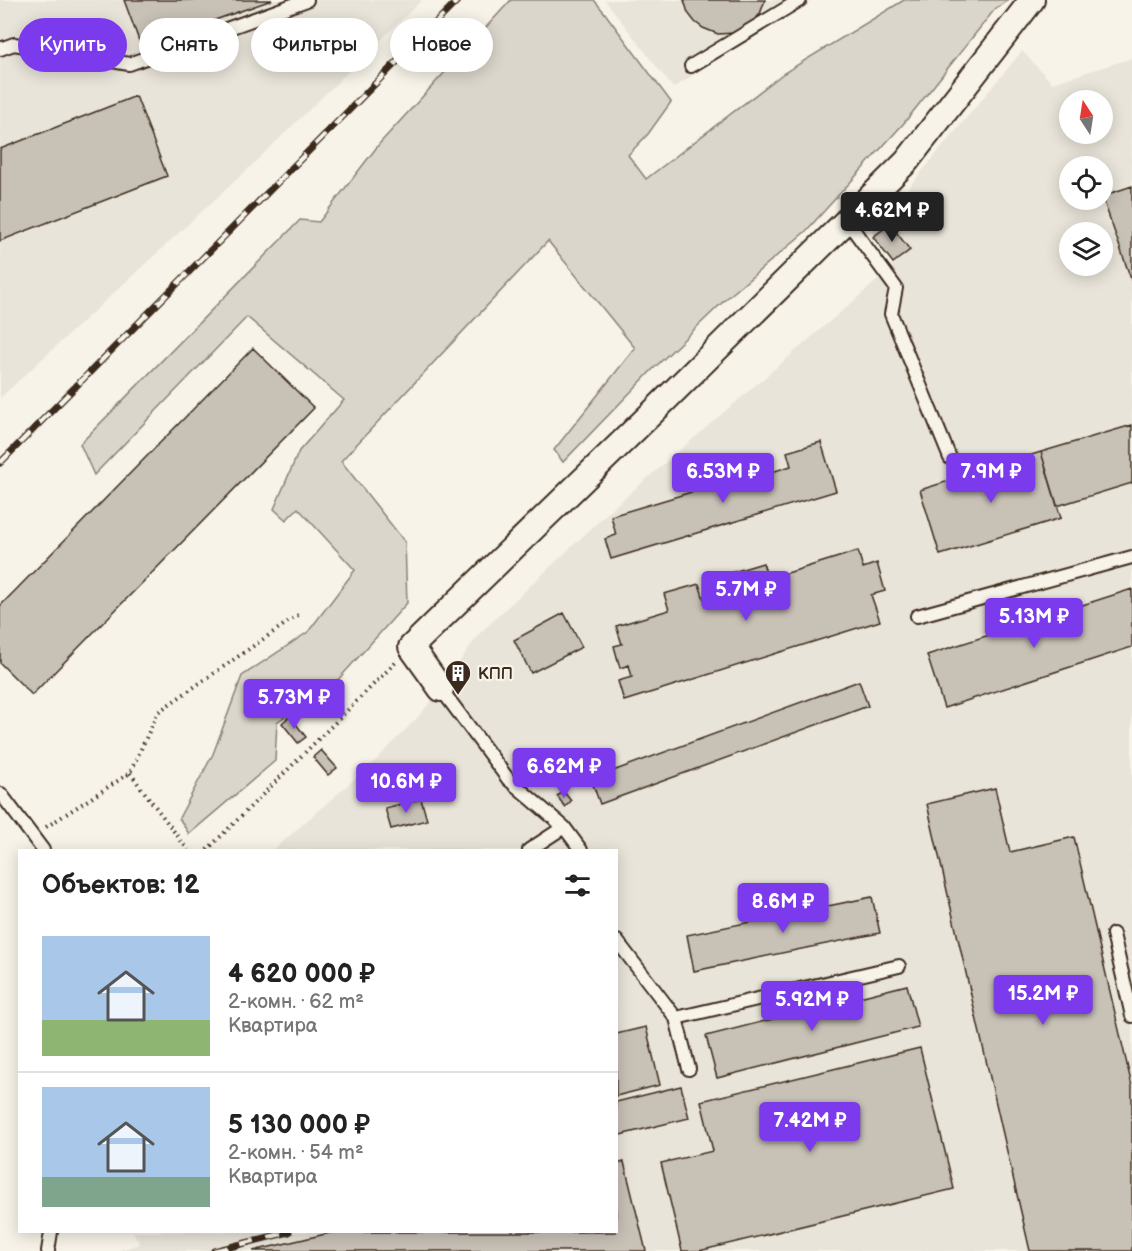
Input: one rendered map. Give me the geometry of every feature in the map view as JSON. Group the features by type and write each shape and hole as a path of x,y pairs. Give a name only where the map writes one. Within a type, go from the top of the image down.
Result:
{"street":[{"path":"441,689 411,647 847,221 882,200 906,162 1032,0"}],"lane":[{"path":"0,49 14,44 129,64 307,0"},
{"path":"691,66 800,0"},
{"path":"847,221 896,288 891,314 950,458"},
{"path":"917,616 1132,557"},
{"path":"441,689 508,779 564,827 580,849"},
{"path":"1,794 42,849"},
{"path":"531,849 564,827"},
{"path":"1113,934 1132,1016"},
{"path":"618,941 676,1018 689,1069"},
{"path":"676,1018 899,966"},
{"path":"48,1251 51,1233"}],"path":[{"path":"33,835 130,773 158,712 301,614"},
{"path":"208,849 411,647"},
{"path":"130,773 187,849"}],"shaded area":[{"path":"0,0 422,0 403,18 390,18 390,31 378,43 378,18 251,18 251,72 348,72 249,168 0,398"},
{"path":"511,0 594,0 671,102 648,134 628,155 646,179 784,73 904,0 1008,0 995,9 904,123 806,231 727,298 652,370 563,462 554,450 635,348 548,241 341,461 405,542 407,603 336,682 277,722 275,761 189,834 179,818 213,754 242,676 308,632 355,570 298,508 286,520 274,509 299,451 344,400 247,317 94,475 80,444 300,220 319,222 380,143 445,72 493,72 493,20"},
{"path":"605,0 812,0 673,88"},
{"path":"1022,51 1052,83 1132,58 1132,1251 117,1251 140,1244 134,1233 618,1233 618,849 274,849 373,763 417,718 441,689 478,635 615,506 886,273 893,263 873,237 872,224 902,199 909,187"}],"building":[{"path":"124,0 272,0 221,18 139,18 139,41"},
{"path":"684,0 765,0 760,14 749,26 735,33 718,34 695,22 688,13"},
{"path":"136,96 167,176 0,241 0,149"},
{"path":"1132,186 1132,282 1113,222 1107,210 1113,210 1113,192"},
{"path":"890,224 910,250 893,263 873,237"},
{"path":"253,348 314,408 32,695 0,663 0,606"},
{"path":"1132,425 1132,483 1057,506 1041,452"},
{"path":"821,442 836,491 611,559 605,539 616,535 611,516 745,476 746,480 791,466 787,452"},
{"path":"1041,452 1061,518 940,555 920,490"},
{"path":"858,551 863,568 877,563 885,591 871,595 880,621 624,701 618,681 632,677 629,665 620,668 614,646 622,644 616,626 669,610 664,594 699,584 704,599 728,592 723,575 763,563 768,579"},
{"path":"1132,589 1132,647 944,708 927,655"},
{"path":"564,613 582,647 531,673 514,640"},
{"path":"859,681 868,706 600,804 591,779"},
{"path":"290,716 306,737 298,743 282,723"},
{"path":"321,750 337,768 328,775 313,757"},
{"path":"995,788 1010,852 1074,837 1132,1086 1132,1251 1030,1251 927,804"},
{"path":"564,792 571,801 565,807 557,796"},
{"path":"421,799 427,820 391,829 385,808"},
{"path":"872,897 880,933 694,971 687,935"},
{"path":"907,985 918,1027 717,1078 706,1036"},
{"path":"646,1027 660,1085 618,1096 618,1034"},
{"path":"920,1048 954,1189 699,1251 682,1251 661,1163 713,1151 701,1101"},
{"path":"681,1086 689,1118 618,1136 618,1102"},
{"path":"624,1162 646,1251 253,1251 330,1233 618,1233 618,1164"}],"railway":[{"path":"0,463 458,0"},
{"path":"214,1251 285,1233"}],"place":[{"name":"КПП","path":"458,696"}]}
